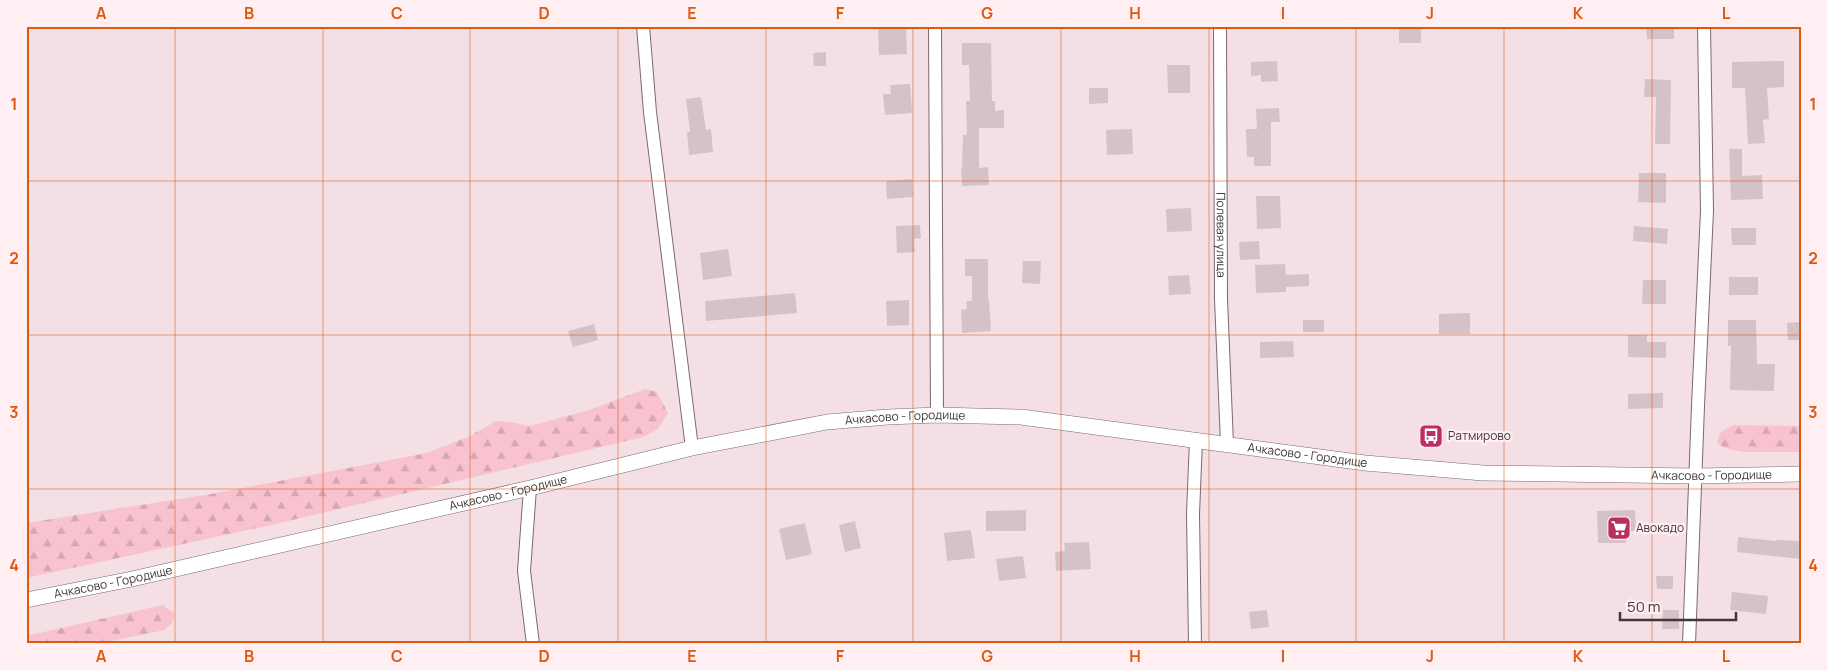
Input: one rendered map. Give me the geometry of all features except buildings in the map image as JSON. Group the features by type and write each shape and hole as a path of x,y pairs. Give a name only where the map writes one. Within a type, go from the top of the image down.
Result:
{"street":[{"path":"644,26 650,112 692,448"},
{"path":"935,26 937,415"},
{"name":"Полевая улица","path":"1220,26 1221,299 1227,444"},
{"path":"1689,644 1707,211 1704,26"},
{"name":"Ачкасово - Городище","path":"26,600 132,579 530,488 692,448 827,422 888,417 937,415 1021,417 1366,463 1483,473 1695,476 1801,474"},
{"path":"1195,644 1192,514 1196,440"},
{"path":"530,488 524,571 533,644"}],"green space":[{"path":"645,389 657,392 668,413 658,429 643,437 267,526 26,578 26,523 211,494 427,453 470,436 496,421 530,426 589,410"},
{"path":"1733,425 1801,426 1801,452 1745,452 1724,448 1717,443 1720,433"},
{"path":"163,605 175,614 172,623 165,630 97,644 26,644 26,636"}],"place":[{"name":"Ратмирово","path":"1431,436"},
{"name":"Авокадо","path":"1619,528"}]}
